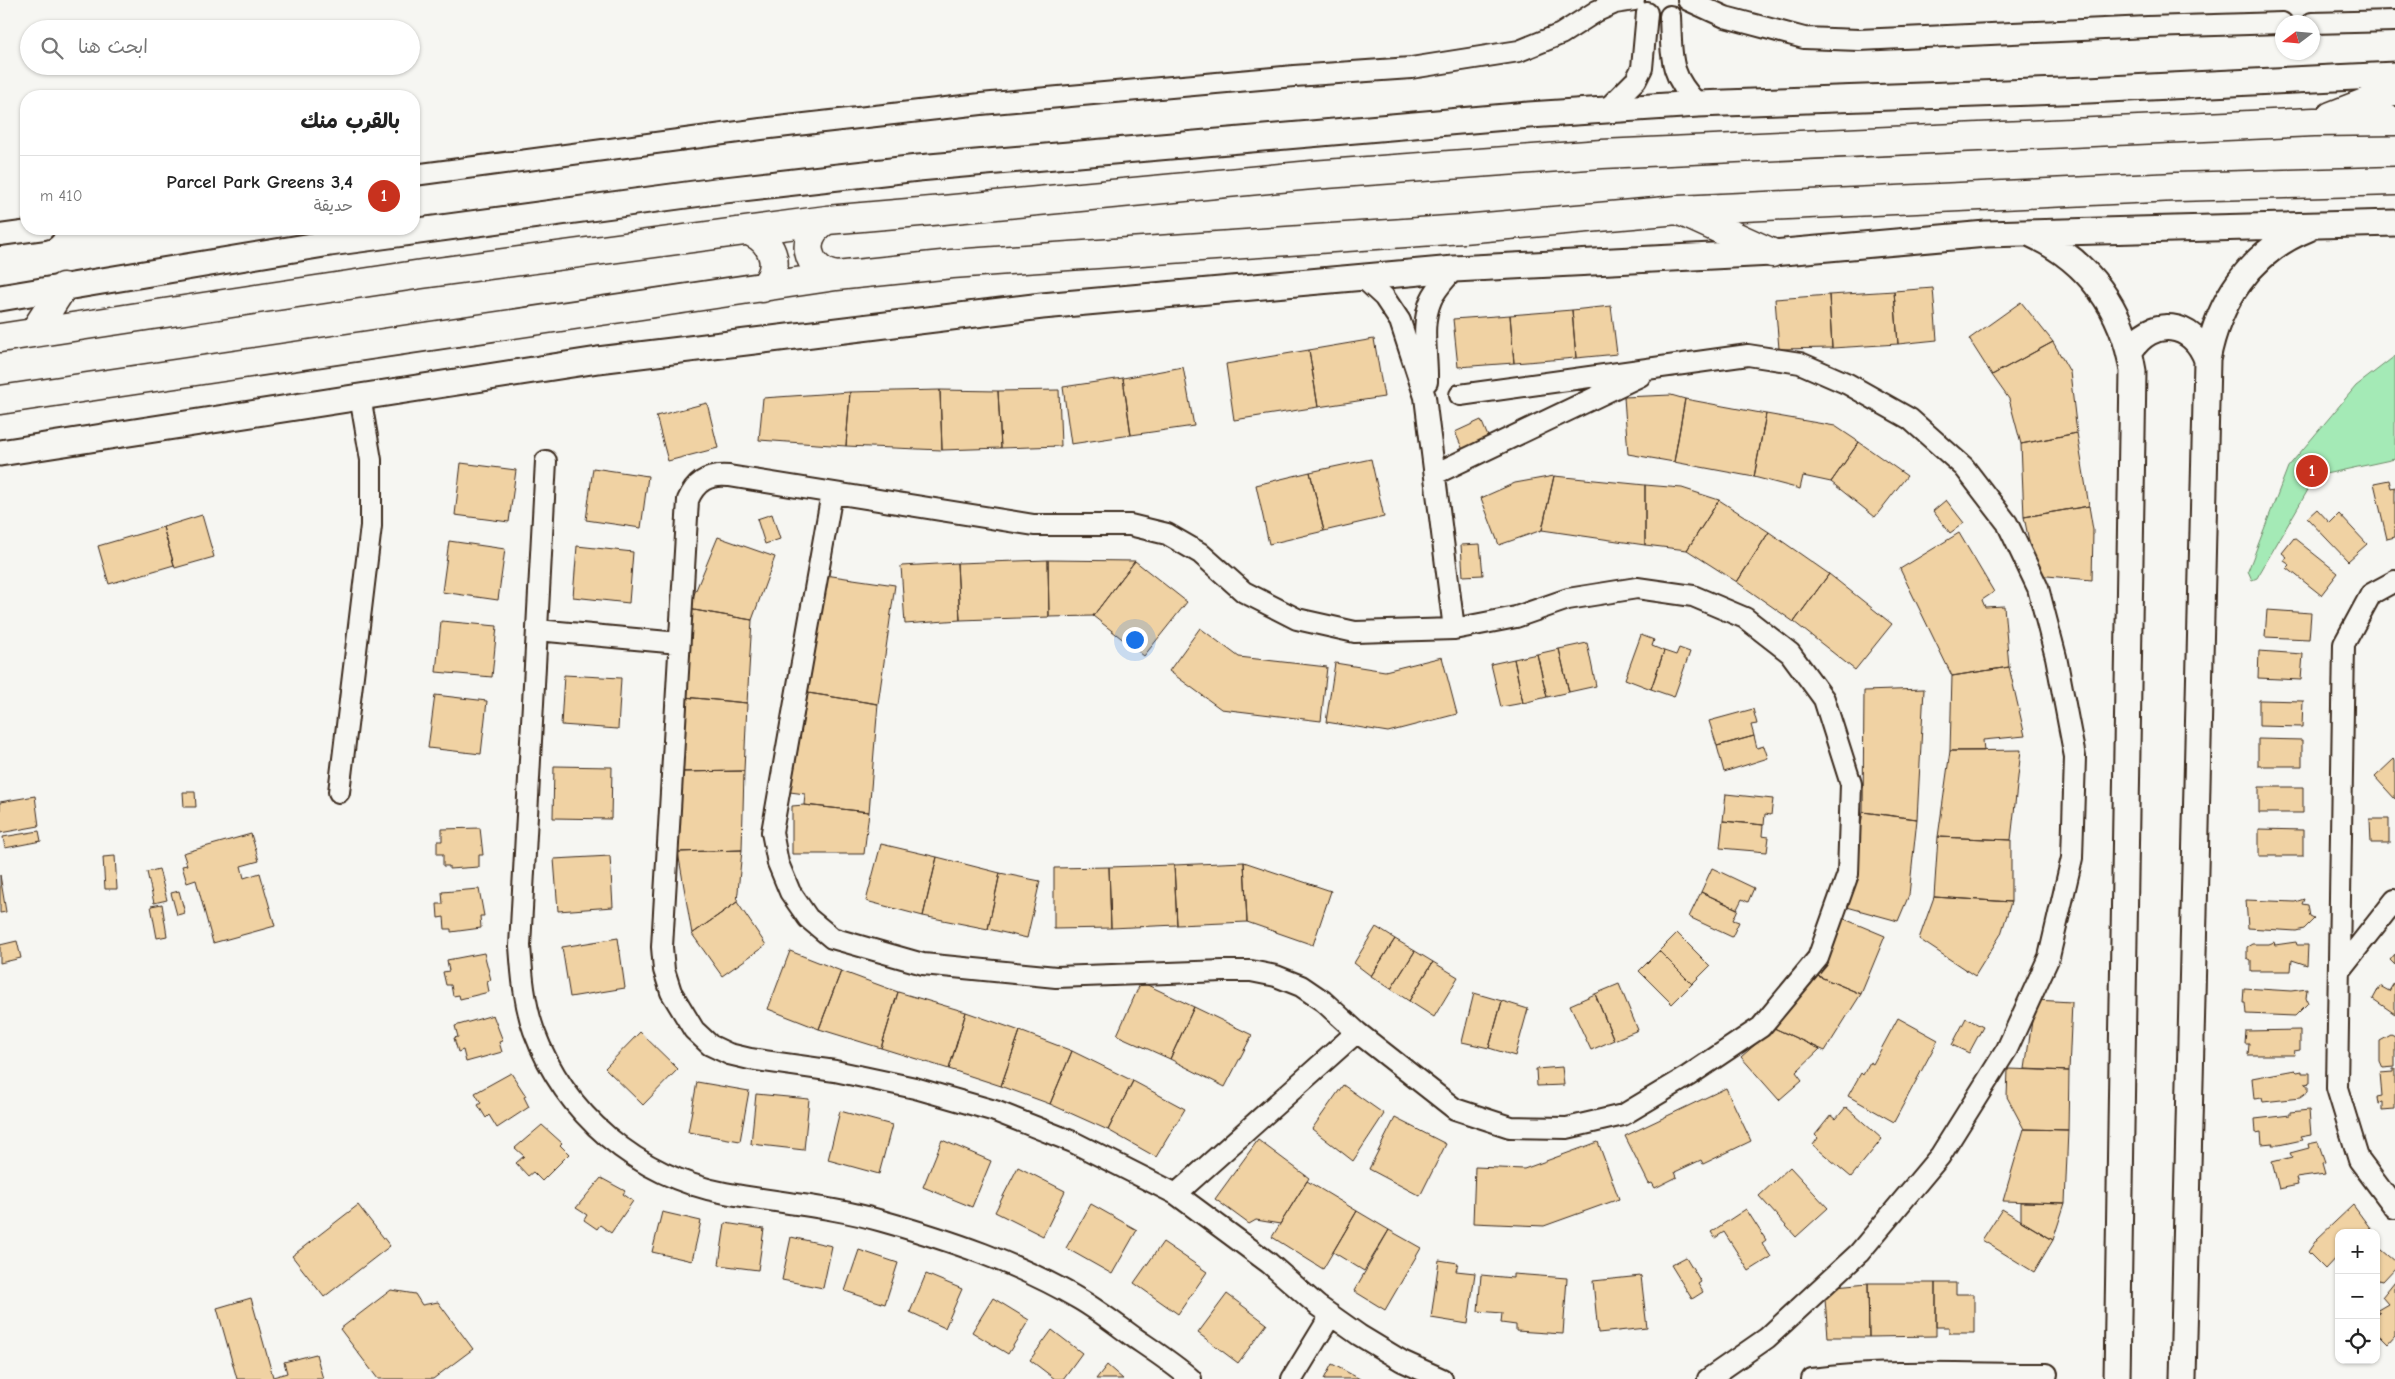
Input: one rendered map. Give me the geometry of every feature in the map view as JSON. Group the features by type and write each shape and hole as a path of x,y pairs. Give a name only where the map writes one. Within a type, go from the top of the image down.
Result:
{"main road":[{"path":"2314,122 2395,91"},
{"path":"0,338 422,274 751,232 827,220 1322,174 1592,154 2314,122 2395,121"},
{"path":"0,400 836,276 952,264 1463,228 1678,210 2268,183 2395,181"},
{"path":"1678,210 1772,253"},
{"path":"827,220 814,230 810,236 809,252 811,259 821,271 836,276"},
{"path":"751,232 767,242 774,260 772,276 762,288"},
{"path":"34,332 63,287"}],"street":[{"path":"1688,0 1724,17 1804,38 1859,40 2275,23"},
{"path":"420,174 761,129 972,106 1294,76 1411,68 1519,51 1561,34 1598,11 1615,3 1641,4 1662,18 1675,8"},
{"path":"1605,112 1636,80 1642,68 1641,4"},
{"path":"1675,8 1672,66 1682,88 1698,104"},
{"path":"2320,23 2395,21"},
{"path":"420,231 716,191 928,168 1528,115 1605,112 1698,104 2088,90 2395,75"},
{"path":"0,453 598,360 1042,306 1361,276 1454,269 1772,253 1986,234 2395,223"},
{"path":"2183,1379 2207,360 2211,340 2222,308 2249,269 2280,243 2316,226"},
{"path":"0,235 20,232"},
{"path":"2029,233 2064,252 2094,280 2116,313 2130,351 2134,391 2117,1379"},
{"path":"0,298 330,243 389,235"},
{"path":"1454,269 1437,290 1427,310 1425,397 1454,629"},
{"path":"1361,276 1384,297 1400,321 1425,397"},
{"path":"2130,351 2135,343 2149,332 2158,328 2176,328 2193,336 2204,351 2207,360"},
{"path":"1460,395 1748,355 1800,362 1848,384 1910,419 1964,466 2007,524 2038,588 2056,657 2075,757 2070,867 2049,957 2007,1049 1940,1156 1860,1253 1767,1338 1708,1379"},
{"path":"1435,474 1658,367"},
{"path":"339,792 371,526 371,460 360,396"},
{"path":"546,461 520,946 523,988 533,1030 551,1069 573,1103 600,1132 632,1157 668,1176 723,1193 809,1206 879,1220 948,1241 1014,1267 1079,1299 1191,1379"},
{"path":"832,493 772,832 781,870 790,892 808,918 832,938 923,964 1056,977 1224,971 1251,971 1276,976 1300,986 1323,1001 1357,1032 1455,1109 1510,1126 1567,1128 1623,1115 1688,1076 1762,1027 1818,958 1848,874 1851,784 1824,699 1790,653 1746,618 1693,596 1637,588 1568,599 1516,617 1454,629 1355,632 1297,619 1244,592 1200,553 1167,534 1130,525 1034,525 832,493 718,475 699,483 692,490 688,500 662,946 664,970 671,992 694,1030 710,1044 729,1054 835,1071 915,1088 995,1112 1073,1142 1176,1194 1269,1263 1331,1315 1359,1335 1402,1360 1442,1379"},
{"path":"2395,581 2371,594 2344,644 2337,1088 2359,1160 2395,1208"},
{"path":"537,630 679,643"},
{"path":"2339,971 2395,900"},
{"path":"1176,1194 1357,1032"},
{"path":"1292,1379 1331,1315"},
{"path":"1812,1379 1837,1376 1897,1374 2046,1374"}],"green space":[{"path":"2395,356 2395,459 2316,476 2257,578 2252,580 2248,571 2288,467 2356,386"}],"building":[{"path":"1933,288 1937,340 1898,344 1894,291"},
{"path":"1894,291 1898,344 1832,348 1829,295"},
{"path":"1829,295 1832,348 1779,349 1775,299"},
{"path":"2021,302 2053,342 1992,375 1969,339"},
{"path":"1611,306 1617,354 1576,358 1572,310"},
{"path":"1572,310 1576,358 1514,363 1510,315"},
{"path":"1510,315 1514,363 1458,367 1453,319"},
{"path":"1374,339 1384,397 1318,407 1309,350"},
{"path":"2053,342 2070,372 2077,433 2021,444 2009,399 1992,375"},
{"path":"1309,350 1318,407 1234,420 1226,364"},
{"path":"1183,367 1194,426 1131,435 1123,378"},
{"path":"1123,378 1131,435 1071,444 1063,387"},
{"path":"940,390 998,391 1001,448 942,450"},
{"path":"940,390 942,450 846,446 850,392"},
{"path":"1059,390 1061,446 1001,448 998,391"},
{"path":"850,392 846,446 759,440 763,398"},
{"path":"1671,395 1685,399 1674,462 1628,454 1624,397"},
{"path":"1685,399 1766,414 1754,477 1674,462"},
{"path":"707,403 718,448 668,461 656,416"},
{"path":"1766,414 1835,426 1859,442 1831,482 1803,476 1800,489 1754,477"},
{"path":"1481,420 1489,439 1463,450 1455,432"},
{"path":"2077,433 2089,506 2024,517 2021,444"},
{"path":"1859,442 1907,476 1875,517 1831,482"},
{"path":"1371,459 1384,517 1324,531 1310,472"},
{"path":"461,463 516,470 509,522 455,515"},
{"path":"593,468 648,476 641,528 586,520"},
{"path":"1310,472 1324,531 1269,544 1256,485"},
{"path":"1554,476 1645,485 1645,545 1542,530"},
{"path":"1554,476 1542,530 1499,545 1481,498 1515,483"},
{"path":"2389,480 2391,488 2395,487 2395,537 2387,539 2374,483"},
{"path":"1645,485 1682,488 1719,500 1687,550 1645,545"},
{"path":"1719,500 1769,532 1737,582 1687,550"},
{"path":"1946,500 1964,523 1950,533 1933,511"},
{"path":"2089,506 2093,530 2092,580 2036,575 2024,517"},
{"path":"2317,509 2330,523 2339,514 2367,544 2348,561 2307,518"},
{"path":"772,514 780,539 765,544 757,519"},
{"path":"202,515 214,557 175,568 163,527"},
{"path":"163,527 174,565 109,584 98,546"},
{"path":"1769,532 1829,574 1794,622 1737,582"},
{"path":"1959,533 1994,592 1982,600 1985,607 2004,606 2009,667 1952,676 1900,569"},
{"path":"718,537 775,557 752,620 688,609"},
{"path":"2294,538 2338,573 2321,595 2287,568 2290,565 2284,561 2287,557 2282,553"},
{"path":"449,541 505,549 498,600 442,592"},
{"path":"1480,544 1483,575 1463,576 1461,545"},
{"path":"577,546 633,552 629,603 573,597"},
{"path":"1048,560 1135,561 1093,616 1049,617"},
{"path":"1048,560 1049,617 960,620 957,563"},
{"path":"1135,561 1187,602 1144,656 1093,616"},
{"path":"957,563 960,620 905,624 901,566"},
{"path":"1829,574 1892,624 1855,670 1794,622"},
{"path":"825,575 895,585 878,704 808,693"},
{"path":"688,609 752,620 747,703 684,697"},
{"path":"2267,610 2311,613 2309,639 2265,637"},
{"path":"441,621 497,626 492,677 436,672"},
{"path":"1200,628 1239,657 1327,667 1321,721 1221,709 1169,671"},
{"path":"1641,635 1654,640 1652,646 1664,651 1651,689 1625,679"},
{"path":"1587,643 1596,686 1569,692 1559,649"},
{"path":"1679,648 1690,652 1674,697 1651,689 1664,651 1676,655"},
{"path":"1559,649 1569,692 1547,697 1537,654"},
{"path":"2259,651 2303,654 2301,680 2258,678"},
{"path":"1537,654 1547,697 1523,703 1514,659"},
{"path":"1442,657 1457,714 1388,732 1326,722 1335,663 1385,671"},
{"path":"1514,659 1523,703 1501,707 1491,664"},
{"path":"2009,667 2025,736 1983,740 1984,751 1950,751 1952,676"},
{"path":"564,675 621,678 618,729 561,725"},
{"path":"1924,689 1917,819 1863,812 1864,691"},
{"path":"808,693 878,704 869,812 804,805 805,794 790,792"},
{"path":"435,695 487,701 481,754 428,748"},
{"path":"684,697 747,703 744,771 680,772"},
{"path":"2259,700 2303,701 2302,727 2259,726"},
{"path":"1753,709 1757,724 1751,725 1754,736 1717,746 1709,721"},
{"path":"1754,736 1757,748 1764,746 1768,758 1724,772 1717,746"},
{"path":"2258,739 2302,740 2302,766 2258,766"},
{"path":"2021,750 2011,840 1938,837 1950,751"},
{"path":"2394,759 2395,761 2395,799 2375,777"},
{"path":"554,766 612,767 611,819 553,818"},
{"path":"744,771 742,850 678,852 680,772"},
{"path":"2259,787 2303,787 2303,813 2259,813"},
{"path":"183,792 195,792 196,807 184,807"},
{"path":"1726,794 1773,799 1771,815 1765,814 1764,825 1723,821"},
{"path":"35,796 39,826 0,833 0,802"},
{"path":"804,805 869,812 864,854 792,854 792,806"},
{"path":"1863,812 1917,819 1909,895 1898,921 1847,907"},
{"path":"2370,819 2389,819 2389,843 2371,843"},
{"path":"1723,821 1763,825 1762,836 1769,837 1767,852 1720,848"},
{"path":"480,828 483,855 479,855 479,867 449,869 449,866 443,866 443,854 437,854 437,841 442,841 442,829"},
{"path":"2259,829 2303,830 2303,856 2259,856"},
{"path":"39,831 41,841 5,848 3,837"},
{"path":"251,834 259,861 241,866 244,878 260,873 275,926 213,943 196,880 187,883 182,866 187,865 183,853"},
{"path":"1938,837 2011,840 2011,902 1934,897"},
{"path":"881,844 937,857 923,916 866,901"},
{"path":"742,850 737,902 692,934 678,852"},
{"path":"115,856 117,889 105,889 103,857"},
{"path":"610,856 613,907 558,911 554,859"},
{"path":"937,857 1000,873 988,929 923,916"},
{"path":"1244,862 1247,922 1177,925 1174,865"},
{"path":"1244,862 1331,891 1313,945 1247,922"},
{"path":"1174,865 1177,925 1111,928 1109,867"},
{"path":"1109,867 1111,928 1054,929 1054,868"},
{"path":"1712,868 1754,888 1748,902 1742,899 1737,909 1701,892"},
{"path":"159,869 167,900 154,903 147,872"},
{"path":"1000,873 1040,881 1027,938 988,929"},
{"path":"0,875 6,912 0,913"},
{"path":"479,889 484,916 480,916 481,928 451,932 451,929 445,929 444,917 438,918 437,904 443,904 442,892"},
{"path":"179,891 185,913 177,915 171,893"},
{"path":"1701,892 1738,909 1733,920 1739,922 1732,937 1689,917"},
{"path":"1934,897 2011,902 2001,934 1975,976 1919,939"},
{"path":"2304,899 2302,904 2308,905 2310,917 2314,919 2304,929 2296,931 2248,928 2246,900 2295,902"},
{"path":"737,902 766,945 722,976 692,934"},
{"path":"162,904 167,936 157,938 151,906"},
{"path":"1842,918 1885,936 1861,994 1818,976"},
{"path":"1376,927 1395,939 1371,976 1354,963"},
{"path":"1677,933 1710,966 1692,984 1659,951"},
{"path":"618,938 625,988 570,997 562,947"},
{"path":"1395,939 1415,951 1391,989 1371,976"},
{"path":"17,941 21,958 0,963 0,945"},
{"path":"2274,942 2275,945 2296,942 2297,945 2308,945 2307,965 2292,960 2291,971 2251,971 2251,960 2247,958 2247,947 2252,944 2269,944"},
{"path":"790,951 841,971 819,1029 768,1009"},
{"path":"1415,951 1433,962 1409,1001 1391,989"},
{"path":"1659,951 1692,984 1672,1004 1639,971"},
{"path":"484,953 491,980 487,981 489,992 460,999 459,995 453,996 451,985 446,985 443,972 449,971 447,960"},
{"path":"2395,954 2395,965 2390,960"},
{"path":"1433,962 1458,977 1434,1017 1409,1001"},
{"path":"841,971 898,992 881,1048 819,1029"},
{"path":"1818,976 1861,994 1825,1051 1774,1028"},
{"path":"1141,982 1194,1007 1170,1059 1117,1035"},
{"path":"2394,983 2395,1014 2373,999 2380,986 2389,991"},
{"path":"1619,984 1638,1030 1614,1040 1595,994"},
{"path":"2244,988 2291,991 2307,989 2306,998 2308,1003 2295,1016 2246,1014 2245,1003 2243,1003"},
{"path":"898,992 966,1012 949,1069 881,1048"},
{"path":"1474,993 1502,1001 1489,1048 1462,1042"},
{"path":"1595,994 1614,1040 1591,1050 1570,1005"},
{"path":"2035,1000 2072,1002 2069,1071 2025,1069"},
{"path":"1502,1001 1528,1009 1515,1056 1489,1048"},
{"path":"1194,1007 1252,1035 1225,1087 1170,1059"},
{"path":"966,1012 1020,1031 1001,1086 949,1069"},
{"path":"493,1015 503,1041 499,1042 502,1052 466,1062 463,1050 458,1052 454,1038 458,1037 455,1026"},
{"path":"1898,1018 1938,1040 1894,1122 1848,1096 1861,1073 1863,1075 1870,1062 1873,1064"},
{"path":"1966,1018 1983,1027 1969,1053 1952,1045"},
{"path":"1774,1028 1820,1049 1796,1072 1802,1080 1779,1100 1741,1057"},
{"path":"2300,1030 2300,1050 2294,1051 2295,1055 2248,1055 2249,1044 2245,1044 2246,1031"},
{"path":"1020,1031 1072,1051 1050,1104 1001,1086"},
{"path":"640,1032 678,1069 643,1105 605,1068"},
{"path":"2391,1035 2395,1037 2395,1067 2383,1068 2380,1061 2380,1041"},
{"path":"1072,1051 1133,1081 1108,1130 1050,1104"},
{"path":"1562,1067 1564,1085 1537,1086 1536,1069"},
{"path":"2008,1069 2069,1071 2068,1130 2024,1129 2007,1097"},
{"path":"2393,1069 2395,1069 2395,1109 2382,1110 2382,1102 2378,1103 2377,1097 2382,1096 2380,1073 2393,1072"},
{"path":"2295,1070 2297,1072 2302,1071 2302,1073 2310,1073 2310,1083 2305,1084 2308,1086 2308,1092 2300,1098 2263,1102 2262,1098 2254,1099 2252,1078"},
{"path":"511,1073 526,1096 524,1097 529,1107 497,1128 489,1115 486,1118 478,1105 481,1103 475,1093"},
{"path":"1133,1081 1185,1109 1156,1157 1108,1130"},
{"path":"697,1082 749,1091 740,1141 688,1132"},
{"path":"1343,1085 1384,1114 1353,1161 1312,1129"},
{"path":"1726,1088 1751,1141 1703,1164 1701,1160 1675,1172 1677,1177 1655,1188 1652,1183 1649,1184 1625,1136"},
{"path":"756,1094 809,1099 804,1150 751,1144"},
{"path":"1846,1107 1882,1139 1851,1177 1813,1145 1818,1138 1815,1135 1831,1115 1836,1119"},
{"path":"2309,1110 2311,1135 2300,1137 2302,1140 2279,1145 2272,1145 2273,1143 2262,1144 2261,1132 2256,1133 2255,1119 2290,1115 2290,1112"},
{"path":"840,1111 892,1125 879,1174 828,1160"},
{"path":"1395,1118 1446,1144 1420,1196 1369,1169"},
{"path":"542,1125 562,1143 560,1145 569,1154 542,1181 533,1172 528,1176 516,1163 524,1156 515,1148"},
{"path":"2024,1129 2068,1130 2065,1203 2003,1201"},
{"path":"942,1140 991,1161 972,1207 923,1187"},
{"path":"1258,1140 1309,1178 1280,1224 1256,1220 1249,1224 1215,1199"},
{"path":"1598,1142 1619,1199 1544,1226 1473,1223 1475,1167 1524,1169"},
{"path":"2318,1142 2325,1162 2322,1163 2325,1174 2296,1178 2298,1185 2279,1189 2272,1162 2292,1157 2290,1153 2309,1148 2308,1144"},
{"path":"1018,1167 1065,1191 1043,1236 995,1212"},
{"path":"1790,1167 1828,1208 1796,1237 1759,1196"},
{"path":"601,1178 625,1191 623,1194 633,1201 611,1233 600,1225 597,1229 584,1220 587,1215 576,1208"},
{"path":"1307,1181 1357,1211 1323,1269 1272,1237"},
{"path":"2021,1202 2065,1203 2053,1240 2021,1221"},
{"path":"1091,1204 1137,1230 1112,1274 1066,1248"},
{"path":"358,1205 390,1246 324,1297 292,1256"},
{"path":"2353,1205 2371,1229 2335,1229 2335,1258 2325,1269 2308,1252 2317,1239"},
{"path":"1746,1209 1766,1240 1762,1243 1771,1257 1749,1271 1724,1232 1715,1238 1711,1232"},
{"path":"2002,1209 2053,1240 2034,1272 1982,1240"},
{"path":"1357,1211 1389,1230 1364,1271 1333,1252"},
{"path":"662,1212 701,1221 692,1261 652,1252"},
{"path":"725,1223 764,1229 758,1270 719,1265"},
{"path":"1389,1230 1421,1248 1385,1310 1354,1291"},
{"path":"791,1237 832,1246 823,1288 782,1280"},
{"path":"1163,1242 1207,1272 1178,1314 1134,1283"},
{"path":"2380,1248 2395,1261 2395,1267 2382,1281 2380,1280"},
{"path":"859,1250 898,1263 885,1304 845,1291"},
{"path":"1686,1257 1701,1282 1698,1284 1703,1292 1692,1299 1671,1265"},
{"path":"1439,1260 1458,1263 1456,1271 1475,1273 1468,1324 1431,1318"},
{"path":"926,1274 962,1289 945,1328 910,1312"},
{"path":"1513,1274 1567,1278 1563,1334 1516,1331 1516,1325 1501,1323 1502,1313 1478,1311 1481,1275 1513,1278"},
{"path":"1641,1276 1647,1328 1598,1333 1593,1281"},
{"path":"2395,1281 2395,1336 2388,1344 2380,1336 2380,1309 2388,1304 2382,1297"},
{"path":"1868,1283 1869,1337 1828,1337 1824,1287"},
{"path":"1868,1283 1936,1283 1936,1336 1869,1337"},
{"path":"1936,1283 1956,1283 1956,1294 1974,1294 1974,1333 1949,1333 1949,1327 1936,1327"},
{"path":"391,1290 415,1294 422,1305 438,1302 473,1349 433,1379 378,1379 340,1329"},
{"path":"1227,1294 1267,1324 1238,1363 1198,1333"},
{"path":"251,1298 273,1377 287,1373 284,1362 316,1354 323,1379 237,1379 217,1308"},
{"path":"993,1298 1029,1320 1008,1354 972,1332"},
{"path":"1052,1330 1082,1353 1063,1379 1055,1379 1030,1360"},
{"path":"1332,1364 1360,1379 1324,1379"},
{"path":"1107,1365 1123,1379 1096,1379"}],"place":[{"name":"Parcel Park Greens 3,4","path":"2312,471"}]}
